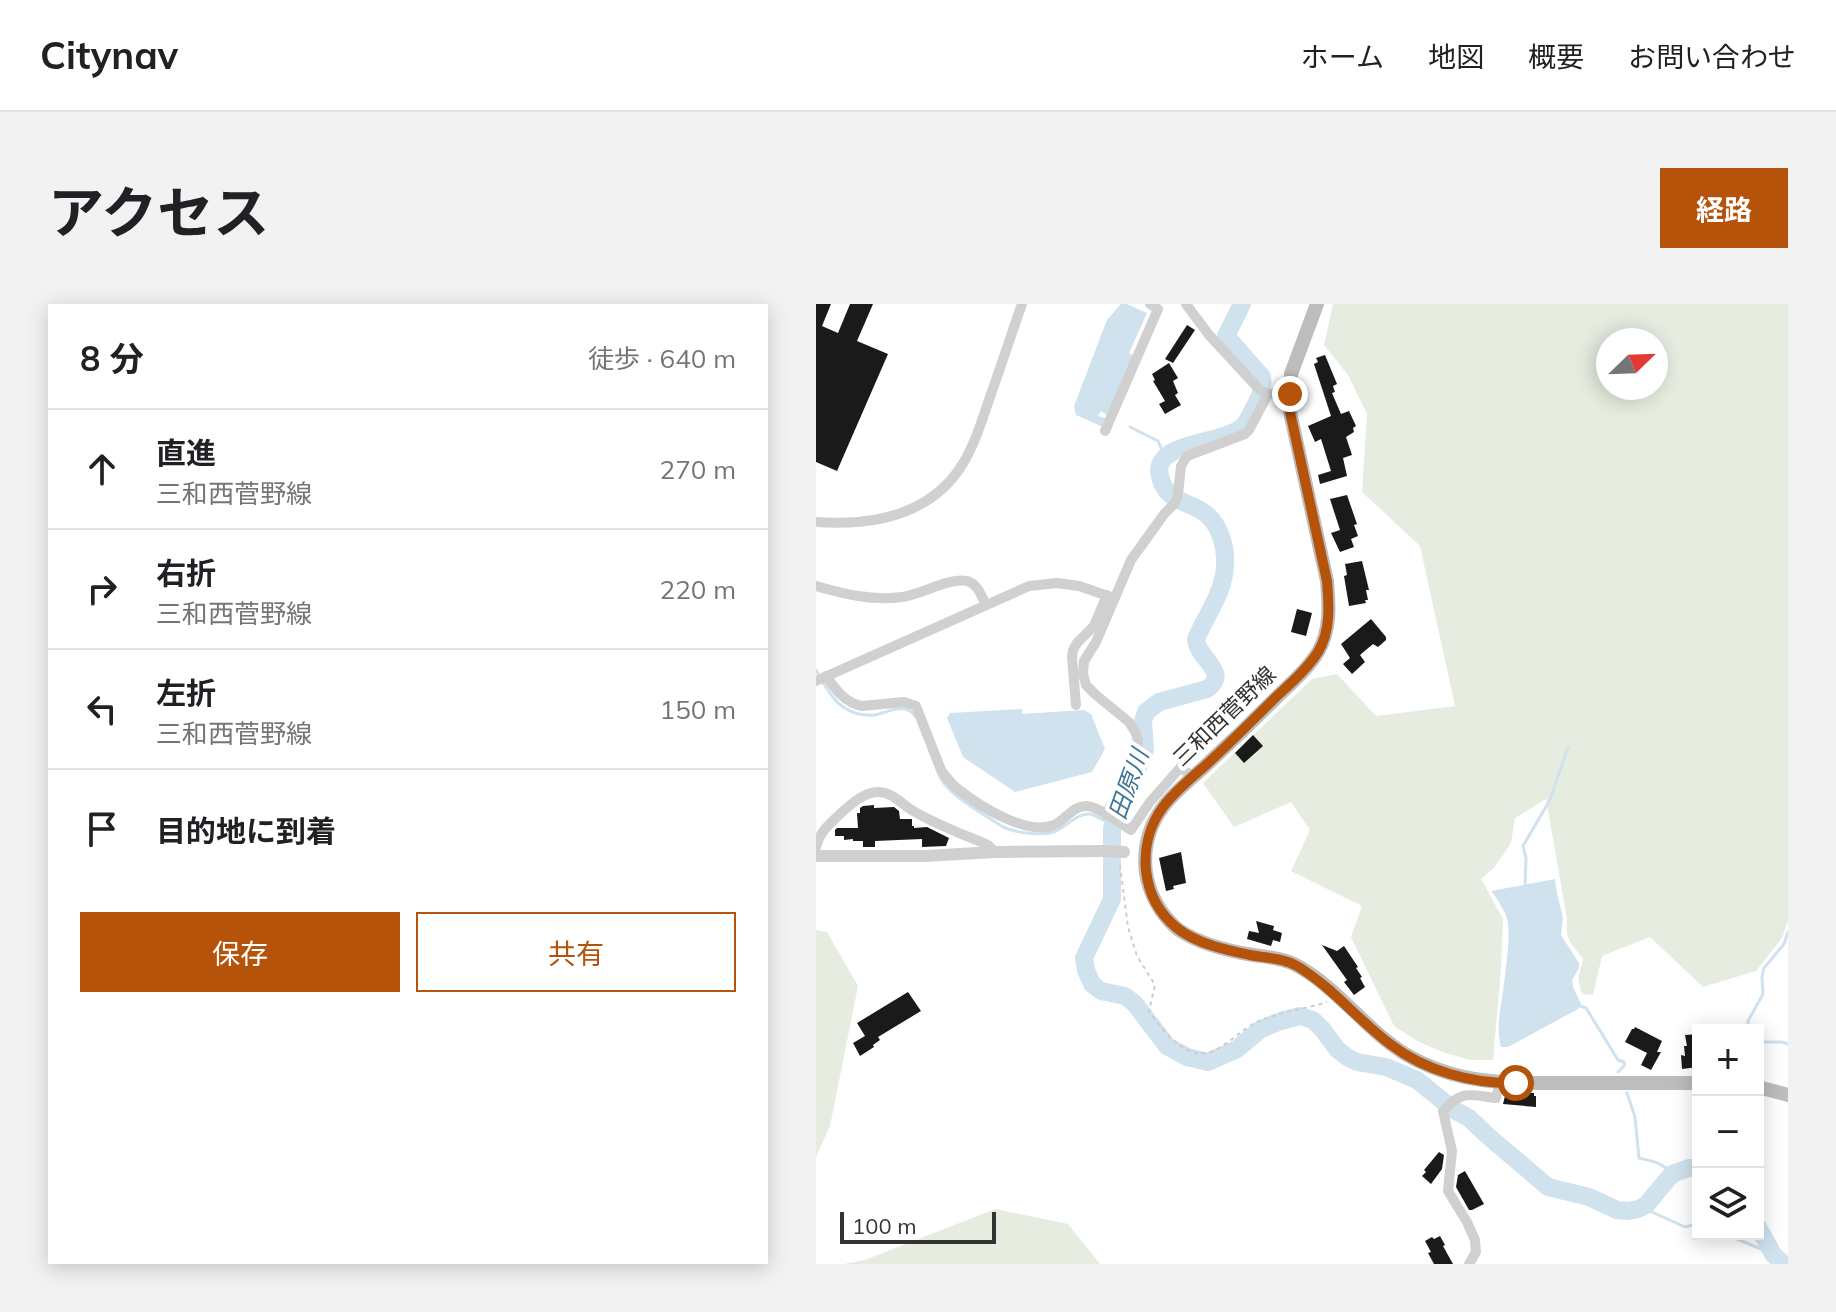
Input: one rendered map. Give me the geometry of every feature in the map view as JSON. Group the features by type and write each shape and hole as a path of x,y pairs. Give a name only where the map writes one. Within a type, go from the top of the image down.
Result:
{"main road":[{"name":"三和西菅野線","path":"1317,304 1291,374 1290,412 1327,581 1327,629 1318,651 1298,676 1163,807 1151,827 1146,851 1145,866 1152,894 1168,920 1178,929 1197,940 1292,963 1314,976 1390,1044 1429,1066 1464,1078 1500,1083 1692,1083"},
{"path":"1764,1089 1788,1095"}],"street":[{"path":"816,522 854,523 893,517 915,508 945,486 961,467 976,436 1022,304"},
{"path":"1105,431 1158,309 1150,304"},
{"path":"1186,304 1209,335 1264,392 1290,394"},
{"path":"1076,705 1073,650 1094,626 1131,560 1176,498 1181,466 1187,456 1245,434 1264,392"},
{"path":"816,586 846,595 885,598 916,594 963,580 971,582 978,589 986,605"},
{"path":"1110,596 1057,583 1029,586 821,679 855,705 904,702 916,706 941,770 948,779 957,789 1015,824 1053,826 1086,806 1131,830 1150,802 1180,768 1193,776"},
{"path":"1110,596 1096,642 1084,661 1083,674 1086,685 1129,722 1138,741 1137,753 1111,818"},
{"path":"816,847 819,835 847,807 872,792 880,792 889,794 923,816 988,845 995,852"},
{"path":"816,856 1146,851"},
{"path":"1469,1264 1476,1252 1475,1240 1448,1191 1452,1151 1443,1111 1452,1100 1467,1094 1496,1098 1500,1083"}],"path":[{"path":"1122,853 1128,927 1137,956 1155,985 1149,1011 1175,1043 1189,1051 1206,1054 1266,1018 1334,1000 1337,996"}],"shaded area":[{"path":"1333,304 1788,304 1788,921 1782,938 1756,971 1703,987 1650,937 1602,956 1593,995 1582,994 1578,979 1583,959 1567,931 1546,799 1515,818 1511,843 1494,868 1481,879 1503,919 1493,1060 1470,1060 1445,1053 1417,1041 1394,1026 1351,937 1362,906 1291,871 1310,830 1291,802 1234,827 1203,783 1312,679 1337,674 1376,716 1455,706 1420,546 1362,492 1367,414 1348,375 1324,345"},
{"path":"816,930 827,932 858,986 830,1126 816,1157"},
{"path":"995,1209 1068,1224 1100,1264 844,1264 865,1260"}],"water":[{"path":"1121,304 1147,313 1129,353 1134,355 1108,416 1101,411 1098,416 1107,419 1103,427 1076,415 1074,406 1107,320"},
{"path":"1022,709 1022,714 1084,710 1091,714 1105,749 1092,772 1015,792 963,757 947,718 950,713"},
{"path":"1555,879 1563,917 1561,935 1579,963 1572,980 1581,1004 1578,1009 1508,1047 1501,1047 1499,1023 1508,925 1503,908 1491,891"}],"building":[{"path":"816,304 831,304 822,326 838,333 850,304 873,304 857,341 888,354 837,471 816,462"},
{"path":"1187,325 1195,330 1173,363 1165,359"},
{"path":"1325,355 1337,384 1333,386 1335,392 1332,393 1341,414 1349,411 1356,426 1354,432 1346,437 1352,455 1343,458 1347,476 1320,484 1318,475 1331,471 1321,439 1315,442 1308,426 1331,416 1314,364 1318,362 1316,358"},
{"path":"1169,363 1178,378 1173,381 1178,393 1175,395 1181,405 1165,414 1159,404 1165,401 1152,374"},
{"path":"1347,495 1358,536 1351,539 1354,547 1340,552 1331,533 1340,530 1330,499"},
{"path":"1362,561 1369,590 1366,590 1368,600 1349,606 1345,564"},
{"path":"1297,609 1312,613 1306,636 1291,632"},
{"path":"1371,619 1386,640 1378,647 1373,644 1360,655 1365,662 1352,674 1343,664 1350,658 1341,644"},
{"path":"1253,735 1263,746 1244,763 1235,753"},
{"path":"874,805 874,808 894,807 899,811 900,819 912,819 914,828 927,827 949,838 946,846 922,847 922,839 875,841 875,847 863,847 863,841 835,836 837,828 858,828 857,813 860,813 860,808"},
{"path":"1181,852 1186,883 1166,891 1159,858"},
{"path":"1256,921 1274,926 1273,930 1282,933 1280,942 1273,940 1271,946 1247,939 1249,931 1259,933"},
{"path":"1322,945 1337,951 1344,946 1358,967 1365,987 1354,995"},
{"path":"908,992 921,1011 878,1037 880,1040 874,1047 860,1056 853,1043 865,1036 857,1023"},
{"path":"1635,1027 1662,1041 1657,1052 1661,1052 1651,1070 1641,1065 1647,1053 1625,1042"},
{"path":"1692,1034 1692,1068 1682,1069 1681,1055 1685,1056 1684,1046 1687,1046 1685,1035"},
{"path":"1506,1092 1534,1093 1536,1107 1503,1104"},
{"path":"1439,1152 1444,1155 1442,1169 1431,1184 1422,1176"},
{"path":"1465,1171 1484,1204 1472,1210 1469,1210 1456,1187 1458,1175"},
{"path":"1440,1236 1453,1264 1434,1264 1428,1253 1431,1252 1425,1241"}],"waterway":[{"name":"田原川","path":"1242,304 1226,336 1262,377 1257,403 1242,427 1174,451 1165,457 1159,470 1166,490 1206,514 1215,524 1223,544 1225,564 1222,584 1196,639 1216,677 1207,689 1159,702 1146,712 1143,721 1145,750 1112,828 1112,899 1084,958 1092,984 1101,991 1125,996 1135,1004 1167,1046 1187,1057 1208,1062 1237,1049 1261,1029 1300,1016 1313,1020 1347,1057 1386,1067 1417,1080 1469,1118 1548,1187 1589,1197 1617,1210 1628,1211 1646,1205 1672,1174 1692,1168"},
{"path":"1130,427 1158,441 1165,457"},
{"path":"816,670 835,699 850,711 874,715 906,709 915,716"},
{"path":"1525,888 1526,858 1523,846 1550,800 1568,747"},
{"path":"939,775 958,797 1009,829 1028,833 1054,832 1089,814 1113,826"},
{"path":"1748,1024 1763,994 1764,968 1784,944 1788,932"},
{"path":"1580,1006 1586,1008 1618,1060 1624,1062 1618,1072"},
{"path":"1764,1042 1788,1044"},
{"path":"1627,1093 1635,1117 1639,1158 1660,1164 1672,1174"},
{"path":"1641,1207 1685,1227 1692,1225"},
{"name":"田原川","path":"1764,1238 1783,1264"},
{"path":"1739,1240 1773,1254"}],"route":[{"path":"1290,394 1290,412 1327,581 1327,629 1318,651 1298,676 1163,807 1147,839 1147,879 1168,920 1197,940 1292,963 1314,976 1390,1044 1429,1066 1464,1078 1516,1083"}]}
